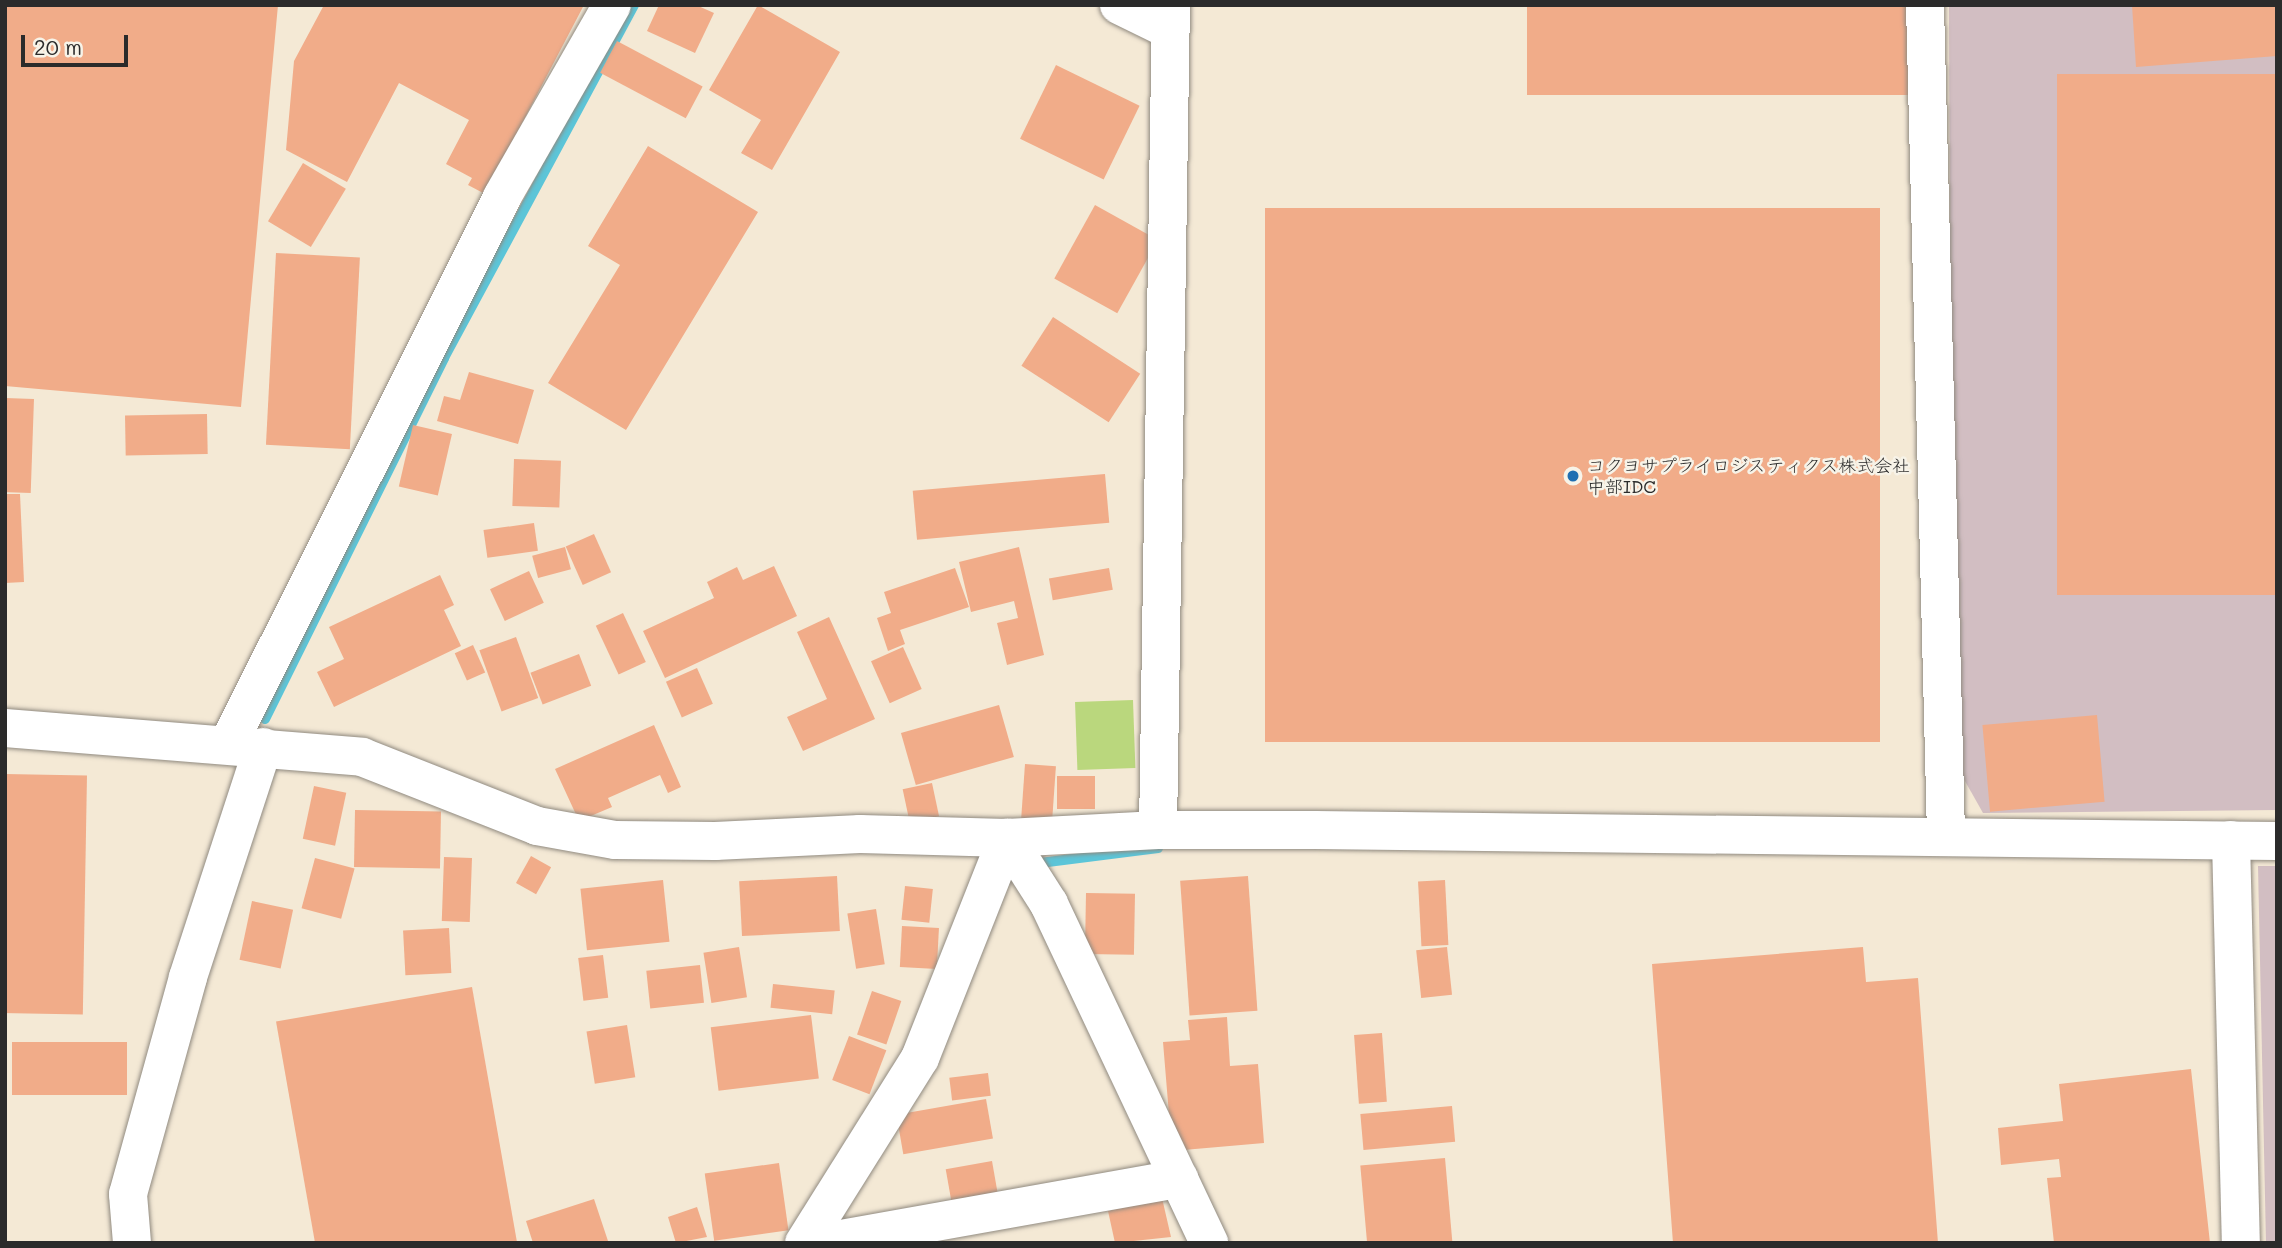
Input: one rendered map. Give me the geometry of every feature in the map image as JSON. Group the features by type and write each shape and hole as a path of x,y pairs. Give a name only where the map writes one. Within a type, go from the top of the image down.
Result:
{"street":[{"path":"132,1243 128,1194 188,977 246,745 502,197 612,5"},
{"path":"1118,5 1170,18 1158,830"},
{"path":"1925,5 1946,834"},
{"path":"5,728 246,745 362,757 537,827 615,839 715,841 860,834 1007,838 1158,830 1946,834 2277,841"},
{"path":"1007,838 1049,904 1209,1243"},
{"path":"804,1243 920,1058 1007,838"},
{"path":"2231,840 2241,1243"},
{"path":"818,1243 922,1233 1179,1179"}],"shaded area":[{"path":"1949,5 2277,5 2277,810 1983,813 1952,758"},
{"path":"2258,866 2277,866 2277,1243 2266,1243"}],"green space":[{"path":"1133,700 1135,768 1077,770 1075,702"}],"building":[{"path":"5,5 278,5 241,407 5,386"},
{"path":"324,5 584,5 485,194 468,185 472,178 446,164 469,120 399,83 347,182 286,150 294,61"},
{"path":"659,5 696,5 714,13 695,53 647,31"},
{"path":"758,5 840,52 772,170 741,153 761,120 709,90"},
{"path":"1527,5 1908,5 1908,95 1527,95"},
{"path":"2132,5 2277,5 2277,56 2136,67"},
{"path":"617,41 703,87 686,118 600,73"},
{"path":"1056,65 1140,106 1104,179 1020,139"},
{"path":"2057,74 2277,74 2277,595 2057,595"},
{"path":"648,146 758,212 626,430 548,383 620,265 588,246"},
{"path":"303,163 346,189 311,247 268,221"},
{"path":"1095,205 1158,240 1117,313 1054,278"},
{"name":"コクヨサプライロジスティクス株式会社 中部IDC","path":"1265,208 1880,208 1880,742 1265,742"},
{"path":"276,253 360,257 350,449 266,445"},
{"path":"1053,317 1140,374 1109,422 1021,366"},
{"path":"469,372 534,390 518,444 437,421 444,396 460,400"},
{"path":"5,398 34,399 31,493 5,492"},
{"path":"207,414 208,454 126,455 125,415"},
{"path":"413,425 452,434 438,495 399,486"},
{"path":"514,459 561,461 559,508 512,506"},
{"path":"1105,474 1109,523 917,540 913,491"},
{"path":"5,494 20,494 24,582 5,583"},
{"path":"534,523 538,551 487,558 483,530"},
{"path":"594,534 611,572 583,585 566,547"},
{"path":"565,547 571,569 538,578 532,556"},
{"path":"1019,547 1044,655 1007,665 997,623 1018,618 1014,601 971,612 959,562"},
{"path":"774,566 797,616 665,678 643,631 714,598 707,582 737,567 743,580"},
{"path":"955,568 969,607 900,630 905,644 888,651 877,618 891,613 884,592"},
{"path":"1109,568 1113,590 1053,600 1049,579"},
{"path":"529,571 544,603 505,621 490,589"},
{"path":"440,575 454,605 444,610 461,646 334,707 317,672 344,659 329,627"},
{"path":"623,613 646,662 619,675 596,626"},
{"path":"829,617 875,719 803,751 787,717 827,699 797,632"},
{"path":"516,637 538,698 502,711 479,650"},
{"path":"473,645 485,672 467,681 455,653"},
{"path":"903,647 922,689 890,703 871,661"},
{"path":"579,654 591,686 543,704 530,673"},
{"path":"697,668 713,704 682,717 666,682"},
{"path":"999,705 1014,757 916,785 901,733"},
{"path":"2097,715 2105,802 1990,812 1982,725"},
{"path":"654,725 681,787 668,793 660,775 608,798 612,807 579,821 555,769"},
{"path":"1025,764 1056,766 1052,820 1021,818"},
{"path":"5,774 87,775 83,1014 5,1013"},
{"path":"1057,776 1095,776 1095,809 1057,809"},
{"path":"932,783 939,816 910,822 903,789"},
{"path":"314,786 346,793 335,846 303,839"},
{"path":"355,810 441,812 440,868 354,867"},
{"path":"531,856 551,867 536,894 516,883"},
{"path":"444,857 472,858 470,922 442,921"},
{"path":"315,858 355,869 341,919 302,908"},
{"path":"837,876 840,931 742,936 739,881"},
{"path":"1248,876 1257,1011 1190,1015 1180,881"},
{"path":"663,880 669,942 587,950 580,889"},
{"path":"1445,880 1448,945 1421,946 1418,881"},
{"path":"905,886 933,889 929,923 901,920"},
{"path":"1086,893 1135,894 1134,955 1085,954"},
{"path":"252,901 293,910 281,968 240,960"},
{"path":"876,909 885,964 856,969 847,914"},
{"path":"902,926 939,928 937,969 900,967"},
{"path":"449,928 451,973 405,975 403,930"},
{"path":"739,947 747,997 711,1003 703,953"},
{"path":"1447,947 1452,995 1421,998 1416,950"},
{"path":"1863,947 1866,982 1918,978 1938,1243 1673,1243 1652,964"},
{"path":"603,955 608,998 583,1001 578,958"},
{"path":"700,965 704,1003 650,1008 646,971"},
{"path":"773,984 835,990 832,1014 770,1008"},
{"path":"472,987 517,1243 315,1243 276,1022"},
{"path":"872,991 901,1001 886,1045 857,1034"},
{"path":"811,1015 819,1079 719,1091 711,1027"},
{"path":"1227,1017 1230,1066 1258,1064 1264,1143 1172,1151 1163,1042 1190,1040 1188,1020"},
{"path":"627,1025 635,1077 595,1084 587,1031"},
{"path":"1382,1033 1387,1102 1359,1104 1354,1035"},
{"path":"849,1036 886,1050 869,1094 832,1080"},
{"path":"12,1042 127,1042 127,1095 12,1095"},
{"path":"2191,1069 2210,1243 2054,1243 2047,1178 2061,1177 2059,1159 2001,1165 1998,1128 2063,1121 2059,1084"},
{"path":"988,1073 991,1096 952,1101 949,1078"},
{"path":"986,1099 993,1138 903,1154 896,1115"},
{"path":"1452,1106 1455,1142 1363,1150 1360,1114"},
{"path":"1445,1158 1452,1243 1367,1243 1360,1165"},
{"path":"992,1161 999,1200 953,1209 946,1169"},
{"path":"779,1163 788,1230 714,1241 705,1173"},
{"path":"1162,1198 1171,1237 1115,1243 1108,1211"},
{"path":"594,1199 608,1241 533,1243 526,1221"},
{"path":"697,1207 707,1237 676,1243 668,1217"}],"waterway":[{"path":"265,719 444,358 634,5"},
{"path":"1032,864 1158,848"}],"place":[{"name":"コクヨサプライロジスティクス株式会社 中部IDC","path":"1573,476"}]}
